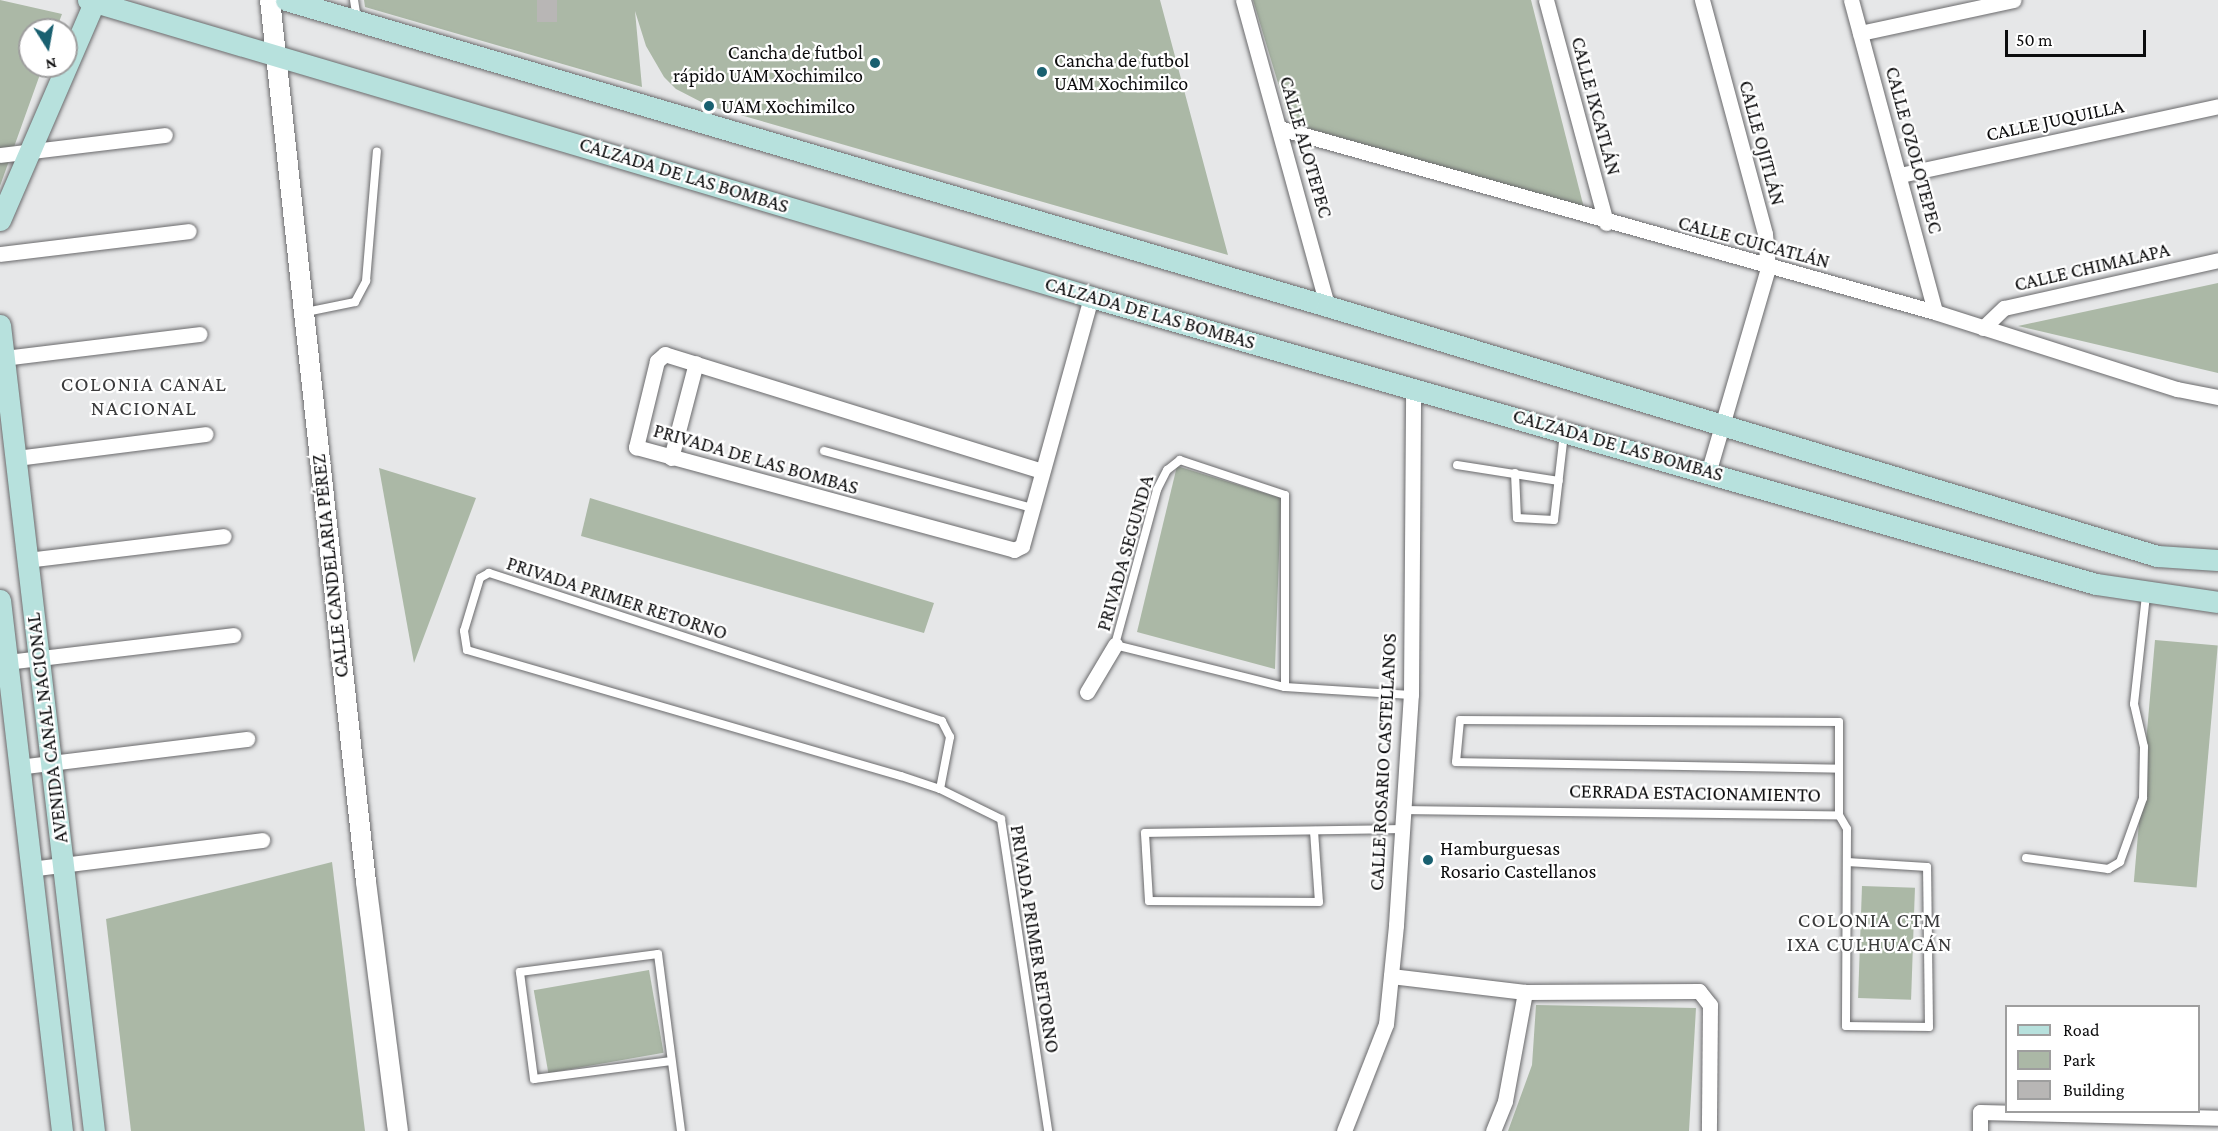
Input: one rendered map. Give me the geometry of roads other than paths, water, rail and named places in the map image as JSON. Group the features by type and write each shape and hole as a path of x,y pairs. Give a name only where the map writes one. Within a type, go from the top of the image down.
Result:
{"main road":[{"path":"285,0 356,10 2157,556 2218,560"},
{"name":"CALZADA DE LAS BOMBAS","path":"92,1 1091,297 2146,595 2218,602"},
{"path":"0,220 92,1"},
{"name":"AVENIDA CANAL NACIONAL","path":"0,325 94,1131"},
{"name":"AVENIDA CANAL NACIONAL","path":"0,600 62,1131"}],"street":[{"name":"CALLE CANDELARIA PÉREZ","path":"270,0 366,882 398,1131"},
{"name":"CALLE ALOTEPEC","path":"1243,0 1328,306"},
{"name":"CALLE IXCATLÁN","path":"1546,0 1606,223"},
{"name":"CALLE OJITLÁN","path":"1702,0 1765,234 1768,268 1709,471"},
{"name":"CALLE OZOLOTEPEC","path":"1851,0 1900,175 1935,312"},
{"path":"1860,33 2014,0"},
{"name":"CALLE JUQUILLA","path":"1900,175 2218,106"},
{"name":"CALLE CUICATLÁN","path":"1279,128 1606,223 1935,312 2177,389 2218,397"},
{"path":"0,155 165,135"},
{"path":"0,254 189,231"},
{"name":"CALLE CHIMALAPA","path":"1983,328 2004,308 2218,260"},
{"name":"PRIVADA DE LAS BOMBAS","path":"1042,471 665,354 657,361 636,438 636,447 671,458 1005,551 1022,546 1091,297"},
{"path":"4,358 200,334"},
{"path":"671,458 696,363"},
{"name":"CALLE ROSARIO CASTELLANOS","path":"1344,1131 1386,1024 1391,976 1411,694 1413,387"},
{"path":"15,458 205,434"},
{"path":"27,560 224,536"},
{"path":"7,662 233,635"},
{"path":"1087,692 1115,645"},
{"path":"18,767 247,739"},
{"path":"30,869 262,840"},
{"path":"1391,976 1525,992 1699,991 1710,1005 1709,1131"},
{"path":"1493,1131 1505,1101 1525,992"},
{"path":"1980,1131 1980,1113 2218,1118"}],"lane":[{"path":"304,312 355,302 366,281 377,151"},
{"path":"1515,473 1517,518 1554,520 1564,429"},
{"path":"824,451 1032,508"},
{"name":"PRIVADA SEGUNDA","path":"1285,687 1285,495 1180,460 1167,470 1157,490 1115,645 1285,687 1411,694"},
{"path":"1456,465 1559,481"},
{"name":"PRIVADA PRIMER RETORNO","path":"940,789 950,737 942,721 489,573 480,578 464,631 467,650 940,789 1001,819 1048,1131"},
{"path":"2026,858 2108,869 2120,862 2142,798 2144,747 2134,704 2146,595"},
{"name":"CERRADA ESTACIONAMIENTO","path":"1402,810 1839,815 1839,768 1839,722 1460,720 1456,762 1839,768"},
{"path":"1839,815 1847,829 1846,1026 1929,1027 1927,867 1847,862"},
{"path":"1314,831 1319,902 1149,901 1145,833 1314,831 1401,830"},
{"path":"671,1061 534,1079 520,972 658,954 681,1131"}],"place":[{"name":"Cancha de futbol rápido UAM Xochimilco","path":"875,63"},
{"name":"Cancha de futbol UAM Xochimilco","path":"1042,72"},
{"name":"UAM Xochimilco","path":"709,106"},
{"name":"Hamburguesas Rosario Castellanos","path":"1428,860"}],"district":[{"name":"COLONIA CANAL NACIONAL","path":"144,396"},
{"name":"COLONIA CTM IXA CULHUACÁN","path":"1870,932"}]}
